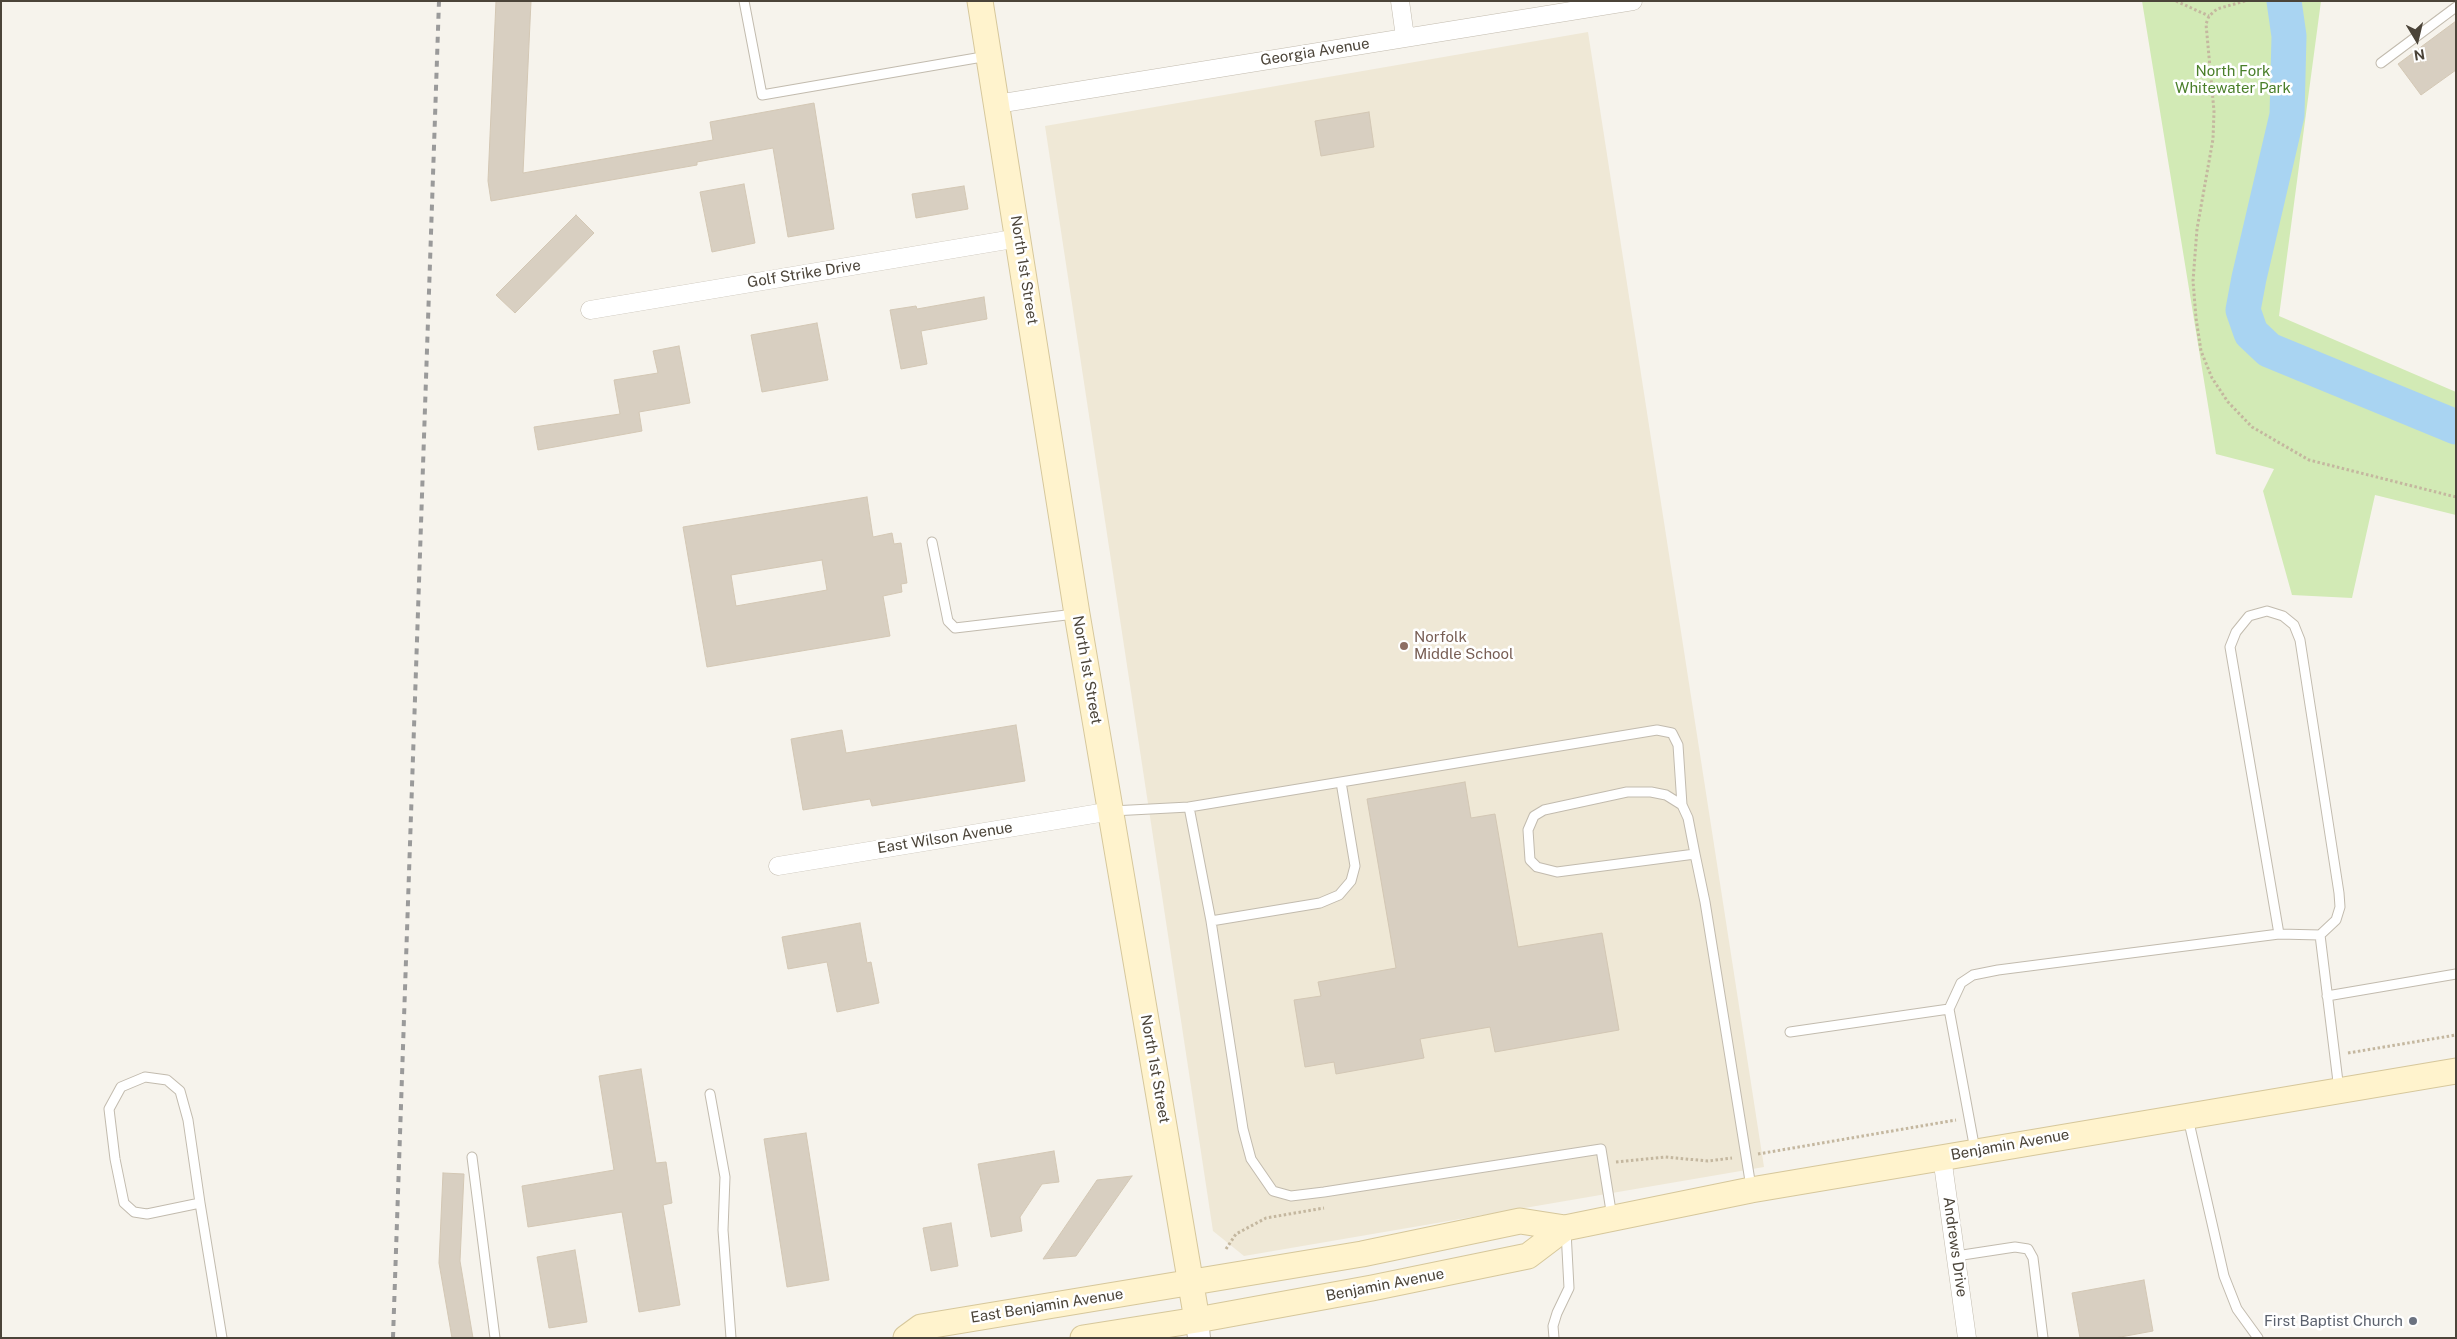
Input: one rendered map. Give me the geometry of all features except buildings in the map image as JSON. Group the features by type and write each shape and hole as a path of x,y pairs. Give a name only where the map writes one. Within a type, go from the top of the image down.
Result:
{"main road":[{"name":"North 1st Street","path":"980,1 1078,614 1198,1329"},
{"name":"Benjamin Avenue","path":"1191,1283 1362,1254 1520,1221 1565,1228 1751,1190 2339,1090 2456,1072"},
{"name":"Benjamin Avenue","path":"1198,1329 1372,1288 1528,1256 1565,1228"},
{"name":"East Benjamin Avenue","path":"906,1338 921,1327 1191,1283"},
{"path":"1083,1338 1198,1329"}],"street":[{"path":"1400,1 1405,38"},
{"name":"Georgia Avenue","path":"997,104 1633,1"},
{"name":"Golf Strike Drive","path":"590,310 1019,238"},
{"name":"East Wilson Avenue","path":"778,866 1112,811"},
{"name":"Andrews Drive","path":"1942,1157 1967,1338"}],"lane":[{"path":"744,1 762,95 989,56"},
{"path":"2380,63 2456,7"},
{"path":"932,542 948,621 955,628 1078,614"},
{"path":"1975,1151 1949,1008 1962,983 1973,975 2279,934 2320,935 2336,920 2340,907 2339,893 2300,640 2294,625 2283,616 2267,611 2249,616 2236,632 2230,647 2279,934"},
{"path":"1112,811 1189,808 1657,730 1672,733 1678,745 1682,805 1688,818 1705,902 1751,1190"},
{"path":"1211,922 1320,903 1339,895 1351,881 1355,866 1340,782"},
{"path":"1682,805 1666,795 1651,792 1627,792 1544,810 1534,816 1528,830 1530,860 1537,867 1556,872 1695,854"},
{"path":"1189,808 1211,922 1243,1129 1251,1160 1273,1191 1291,1196 1324,1192 1601,1149 1613,1219"},
{"path":"2320,935 2339,1090"},
{"path":"2327,996 2456,974"},
{"path":"1790,1032 1949,1008"},
{"path":"200,1203 147,1214 134,1212 124,1203 114,1158 109,1109 121,1087 145,1077 167,1080 180,1091 188,1120 222,1338"},
{"path":"710,1094 725,1177 723,1230 731,1338"},
{"path":"2188,1116 2224,1276 2237,1309 2258,1338"},
{"path":"472,1157 472,1175 495,1338"},
{"path":"1551,1337 1557,1313 1570,1288 1565,1228"},
{"path":"1956,1256 2015,1247 2028,1249 2033,1258 2043,1338"}],"path":[{"path":"2176,1 2209,16"},
{"path":"2245,1 2217,9 2209,16 2206,29 2214,111 2213,139 2197,229 2193,281 2201,351 2212,378 2228,402 2252,427 2309,460 2456,497"},
{"path":"2335,1056 2456,1035"}],"shaded area":[{"name":"Norfolk Middle School","path":"1588,32 1764,1167 1244,1256 1213,1231 1045,126"}],"green space":[{"name":"North Fork Whitewater Park","path":"2142,1 2321,1 2279,316 2456,392 2456,515 2375,495 2352,598 2292,595 2263,491 2274,469 2216,454"}],"waterway":[{"path":"2284,1 2289,36 2287,115 2243,310 2251,333 2269,350 2456,427"}],"railway":[{"path":"393,1338 439,1"}],"place":[{"name":"Norfolk Middle School","path":"1404,646"},
{"name":"First Baptist Church","path":"2413,1321"}]}
